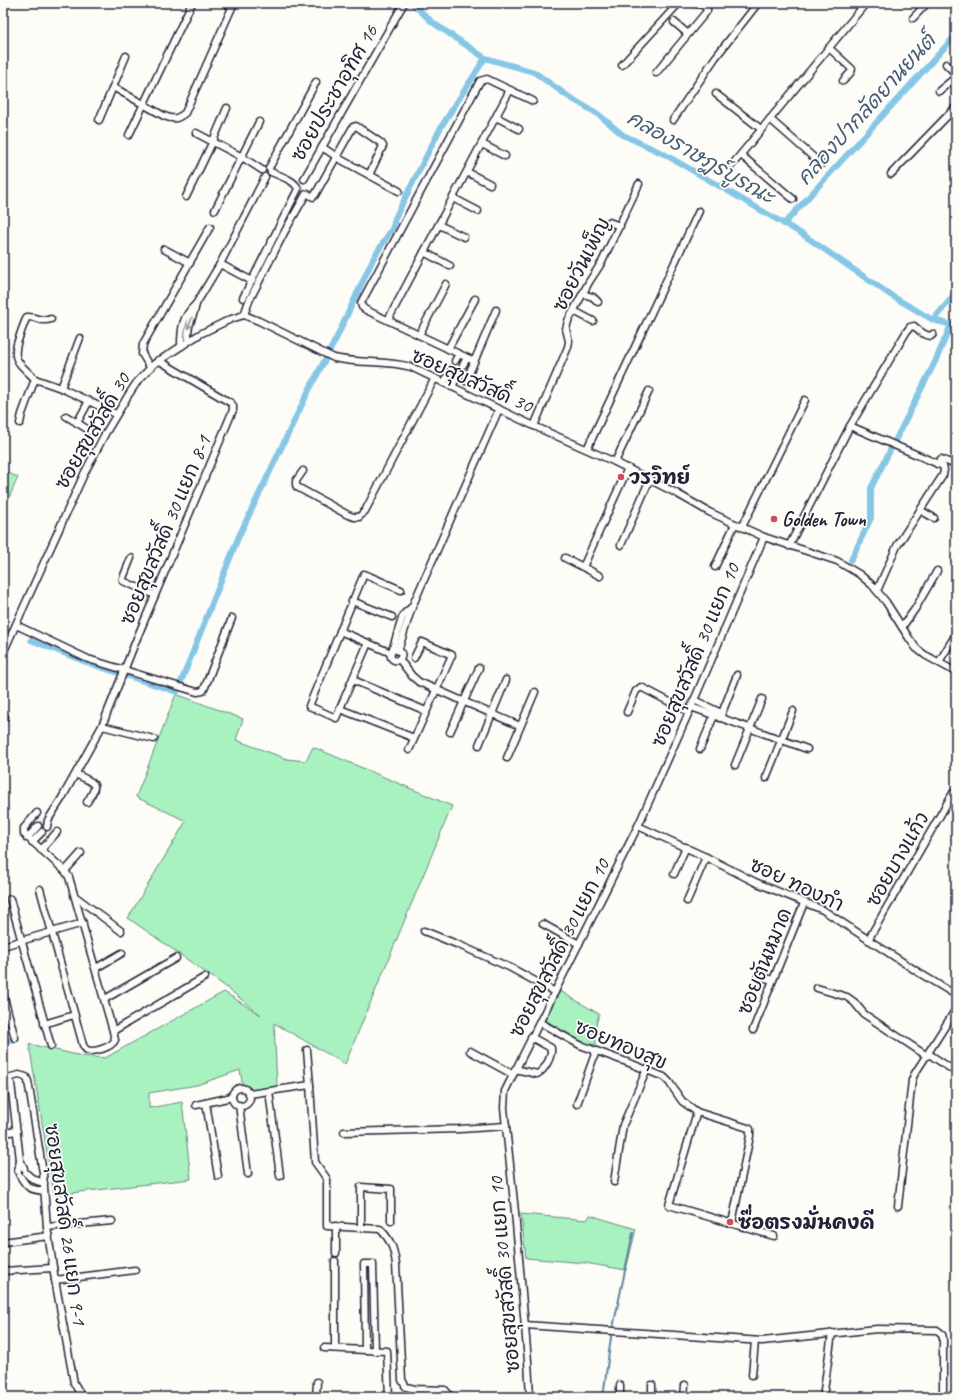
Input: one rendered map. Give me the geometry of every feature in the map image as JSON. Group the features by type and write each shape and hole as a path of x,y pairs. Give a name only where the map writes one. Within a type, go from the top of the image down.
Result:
{"street":[{"path":"129,135 192,3"},
{"path":"113,87 172,119 178,118 185,113 233,5 225,3"},
{"name":"ซอยประชาอุทิศ 16","path":"304,179 404,3"},
{"path":"622,66 679,3"},
{"path":"656,73 707,11 701,3 694,3"},
{"path":"673,120 715,58 758,3"},
{"path":"732,165 866,3"},
{"path":"913,18 927,3"},
{"path":"674,22 688,34"},
{"path":"829,48 852,69 843,81"},
{"path":"100,120 126,56"},
{"path":"939,92 956,76 946,64"},
{"path":"474,361 362,307 361,303 480,81 487,79 533,101"},
{"path":"181,346 182,324 188,311 196,304 220,264 265,177 269,176 270,170 316,82"},
{"path":"388,320 510,90"},
{"path":"716,94 761,129"},
{"path":"891,174 956,107"},
{"path":"186,196 213,141 227,108"},
{"path":"496,117 519,129"},
{"path":"770,119 821,164"},
{"path":"215,210 259,122"},
{"path":"244,315 245,308 256,286 306,194 313,197 315,195 335,156 353,127 358,127 383,146 369,175"},
{"path":"196,133 242,157 262,170 262,174 265,177"},
{"path":"482,144 505,156"},
{"path":"322,147 335,156 399,191"},
{"path":"740,154 793,199"},
{"path":"243,298 298,189 294,183 265,167 262,170"},
{"path":"467,172 490,184"},
{"name":"ซอยวันเพ็ญ","path":"534,426 568,347 569,340 566,329 591,278 602,262 639,184"},
{"path":"453,198 478,211"},
{"path":"587,449 699,211"},
{"path":"609,222 620,226"},
{"path":"439,225 464,237"},
{"path":"150,367 142,354 143,344 210,227"},
{"path":"164,249 190,263"},
{"path":"424,252 450,266"},
{"path":"220,264 252,281"},
{"path":"420,335 446,284"},
{"path":"583,294 593,297 598,302"},
{"path":"448,349 475,299"},
{"path":"189,341 187,331 194,314 196,304"},
{"path":"466,381 496,310"},
{"path":"574,311 593,321"},
{"name":"ซอยสุขสวัสดิ์ 30","path":"3,654 81,480 116,414 137,382 158,360 189,341 231,319 244,315 334,358 405,365 411,367 534,426 628,468 709,512 735,524 764,537 837,561 859,574 877,591 886,602 916,648 925,655 956,672"},
{"path":"51,319 44,321 32,317 27,318 15,346 14,353 16,359 35,379 61,388 116,414"},
{"path":"789,546 850,426 907,331 910,327 914,326 926,335 931,336 933,334"},
{"path":"61,388 80,338"},
{"path":"455,362 459,354"},
{"path":"463,365 467,358"},
{"name":"ซอยสุขสวัสดิ์ 30 แยก 8-1","path":"43,825 76,774 102,726 122,674 233,410 231,403 158,360"},
{"path":"444,383 451,369"},
{"path":"452,386 459,373"},
{"path":"303,471 296,481 297,487 348,515 359,517 365,511 435,378"},
{"path":"20,423 35,379"},
{"path":"615,462 649,391"},
{"path":"742,527 804,400"},
{"path":"77,423 89,401"},
{"path":"399,659 393,660 390,657 394,652 402,618 412,607 499,409"},
{"path":"66,416 92,432"},
{"path":"850,426 942,466 944,470 943,475 897,546 877,591"},
{"path":"937,464 941,459 956,465"},
{"path":"583,568 628,468"},
{"path":"621,545 650,479"},
{"path":"920,510 934,518"},
{"path":"715,567 735,524"},
{"name":"ซอยสุขสวัสดิ์ 30 แยก 10","path":"530,1397 515,1212 503,1098 507,1084 638,826 690,710 764,537"},
{"path":"131,558 122,578 123,581 155,596"},
{"path":"565,558 600,576"},
{"path":"902,627 915,609 938,571"},
{"path":"368,643 336,718 309,706 364,574 401,590"},
{"path":"352,601 392,617"},
{"path":"16,625 78,655 122,674 172,684 197,692 203,691 232,618"},
{"path":"340,631 401,655 399,659 414,679 520,726"},
{"path":"939,662 956,634"},
{"path":"409,750 452,655 422,642 414,658"},
{"path":"450,732 479,668"},
{"path":"700,749 719,716 737,675"},
{"path":"352,680 426,711"},
{"path":"479,745 506,680"},
{"path":"627,712 636,691 641,687 690,710 719,716 807,749"},
{"path":"507,758 536,692"},
{"path":"735,765 762,699"},
{"path":"694,700 719,716"},
{"path":"340,709 414,738"},
{"path":"766,778 793,711"},
{"path":"102,726 154,739"},
{"path":"76,774 95,786 87,802"},
{"name":"ซอยบางแก้ว","path":"868,940 953,793"},
{"path":"37,813 24,828 24,834 65,871 69,877 105,999 113,1031 114,1040 111,1045 92,1051 86,1049 83,1045 40,889"},
{"path":"27,838 43,825"},
{"path":"32,842 43,825"},
{"name":"ซอย ทองภํา","path":"638,826 686,847 755,882 829,913 920,974 956,995"},
{"path":"41,850 57,832"},
{"path":"674,874 686,847"},
{"path":"65,871 81,853"},
{"path":"687,901 706,857"},
{"path":"75,897 121,931"},
{"path":"10,899 50,1046"},
{"name":"ซอยตันหมาด","path":"754,1030 772,980 804,903"},
{"path":"3,946 83,923"},
{"path":"543,924 579,944"},
{"path":"424,931 459,944 511,968 555,992"},
{"path":"96,968 122,953"},
{"path":"105,999 176,958"},
{"path":"758,976 772,980"},
{"path":"113,1031 205,977"},
{"path":"817,988 847,998 854,1002 864,1014 956,1072"},
{"path":"3,994 15,1038"},
{"path":"898,1206 912,1080 956,1009"},
{"path":"44,1024 74,1015"},
{"name":"ซอยทองสุข","path":"539,1022 567,1039 647,1069 664,1077 682,1101 697,1112 748,1128 750,1130 732,1223"},
{"path":"470,1051 513,1072 537,1074 546,1064 550,1056 551,1048 531,1037"},
{"path":"307,1050 315,1162 327,1179 327,1226 380,1229 388,1237 394,1249 396,1264 402,1380 406,1387 415,1389 445,1390 451,1397"},
{"path":"577,1104 596,1051"},
{"path":"614,1182 623,1125 647,1069"},
{"name":"ซอยสุขสวัสดิ์ 26 แยก 9-1","path":"3,1079 19,1075 26,1077 28,1081 44,1183 55,1280 74,1383 82,1397"},
{"path":"11,1083 24,1182 30,1189 44,1191"},
{"path":"249,1094 310,1085"},
{"path":"232,1097 234,1092 241,1088 246,1090 249,1094 249,1102 239,1106"},
{"path":"268,1091 280,1176"},
{"path":"196,1104 232,1097"},
{"path":"232,1097 234,1102 239,1106 248,1174"},
{"path":"206,1103 218,1176"},
{"path":"697,1112 669,1205 774,1236"},
{"path":"344,1132 460,1129 506,1126"},
{"path":"3,1133 17,1131"},
{"path":"24,1173 35,1180 44,1183"},
{"path":"360,1227 361,1187 391,1189 391,1221"},
{"path":"48,1227 112,1222"},
{"path":"336,1226 336,1253"},
{"path":"3,1242 49,1236"},
{"path":"335,1260 335,1348"},
{"path":"365,1350 364,1264 373,1264 375,1351"},
{"path":"3,1271 54,1268"},
{"path":"55,1280 135,1270"},
{"path":"525,1325 755,1341 890,1328 937,1330 940,1331 942,1338 943,1397"},
{"path":"823,1397 832,1333"},
{"path":"752,1375 755,1341"},
{"path":"324,1348 387,1352 390,1397"},
{"path":"316,1382 316,1397"},
{"path":"620,1385 620,1397"},
{"path":"652,1385 652,1397"},
{"path":"684,1397 685,1385"}],"green space":[{"path":"3,471 18,477 3,512"},
{"path":"176,694 243,719 236,740 287,759 306,761 313,747 452,806 345,1064 274,1023 278,1088 251,1092 243,1087 240,1070 197,1085 149,1093 149,1108 182,1102 191,1179 54,1195 29,1044 82,1056 105,1058 224,992 261,1015 222,984 128,918 186,821 136,797"},
{"path":"560,991 599,1014 595,1029 596,1045 576,1039 546,1020 548,1013"},
{"path":"521,1214 587,1220 590,1215 636,1229 626,1270 585,1263 526,1258"}],"waterway":[{"path":"3,17 8,3"},
{"name":"คลองราษฎร์บูรณะ","path":"412,3 432,22 485,58 534,72 569,97 598,114 623,135 664,154 802,234 892,296 933,320 956,326"},
{"name":"คลองปากลัดยานยนต์","path":"784,224 956,35"},
{"path":"31,640 91,664 177,692 238,538 309,390 336,339 373,259 393,227 395,218 441,127 485,58"},
{"path":"933,320 956,293"},
{"path":"851,560 871,518 871,488 935,362 951,325"},
{"path":"3,1042 10,1040"},
{"path":"603,1397 611,1337 633,1233"}],"tunnel":[{"path":"38,826 43,822"}],"place":[{"name":"วรวิทย์","path":"621,477"},
{"name":"Golden Town","path":"774,519"},
{"name":"ซื่อตรงมั่นคงดี","path":"730,1222"}]}
